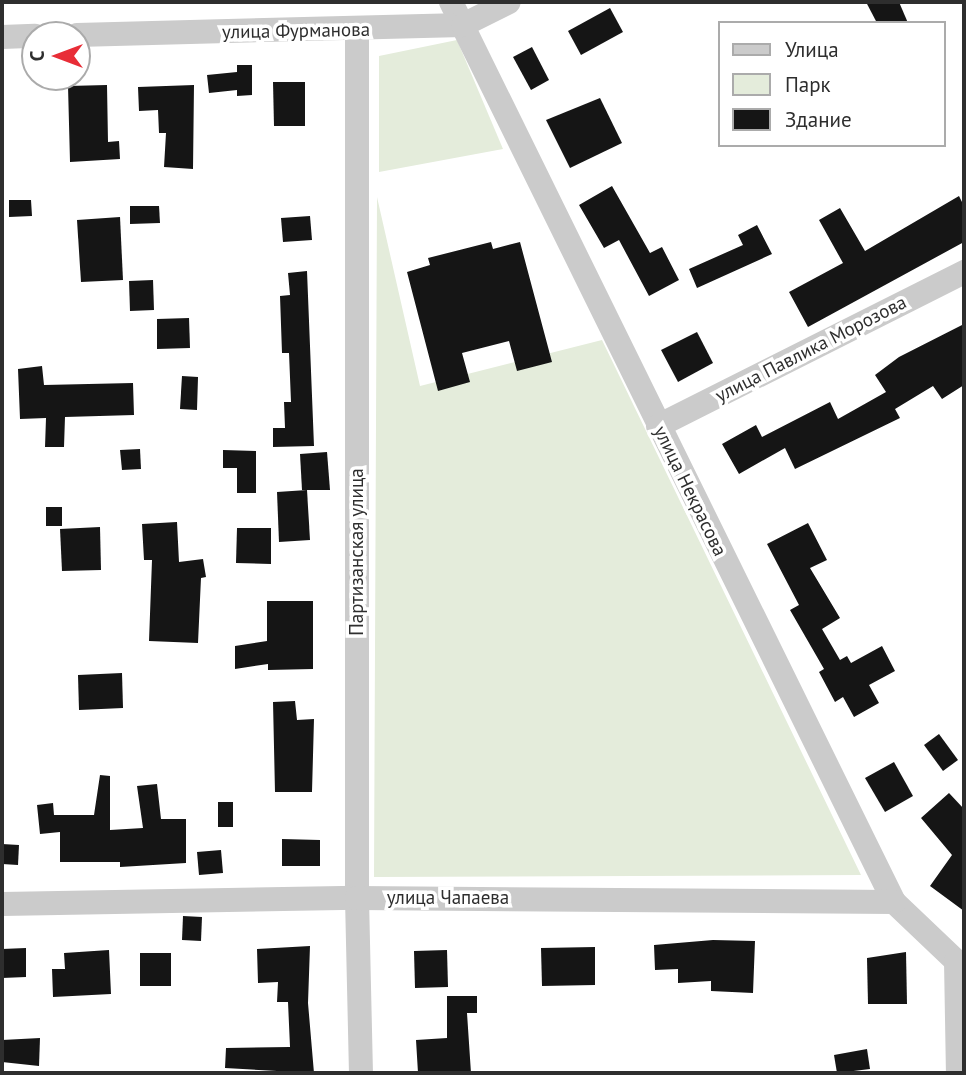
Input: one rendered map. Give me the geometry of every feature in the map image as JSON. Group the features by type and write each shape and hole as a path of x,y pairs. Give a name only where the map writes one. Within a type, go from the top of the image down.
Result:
{"street":[{"name":"улица Некрасова","path":"451,2 657,426 894,902 960,959"},
{"name":"улица Фурманова","path":"91,35 356,30 463,25 509,2"},
{"name":"Партизанская улица","path":"356,30 356,898 361,1073"},
{"path":"2,37 21,36"},
{"name":"улица Павлика Морозова","path":"657,426 964,272"},
{"name":"улица Чапаева","path":"2,905 356,898 894,902"},
{"path":"958,1073 960,959"}],"green space":[{"path":"457,40 503,149 379,172 379,56"},
{"path":"377,197 420,386 602,340 861,875 374,877"}],"building":[{"path":"866,2 899,2 907,21 876,21"},
{"path":"610,8 623,32 581,55 568,31"},
{"path":"532,47 549,80 531,90 513,57"},
{"path":"237,65 252,65 252,95 237,96 237,90 209,93 207,75 237,72"},
{"path":"273,82 305,82 305,126 274,126"},
{"path":"91,85 107,85 108,142 119,141 120,159 70,162 68,91 91,91"},
{"path":"194,85 193,169 164,167 166,133 159,133 158,110 139,111 138,87"},
{"path":"600,98 622,143 570,168 546,120"},
{"path":"612,186 650,253 662,247 679,280 649,296 619,240 604,248 579,205"},
{"path":"959,196 964,206 964,242 808,327 789,292 843,263 819,220 840,208 865,251"},
{"path":"9,200 31,200 32,216 9,217"},
{"path":"130,206 159,206 160,223 130,224"},
{"path":"310,216 312,240 283,242 281,218"},
{"path":"120,217 123,280 81,282 77,220"},
{"path":"757,225 772,254 697,288 689,269 743,245 738,235"},
{"path":"491,242 493,249 520,242 552,362 517,371 509,341 462,353 470,382 438,391 407,272 430,265 428,258"},
{"path":"307,271 314,446 273,447 273,428 285,428 284,402 291,402 289,353 282,353 280,296 290,295 288,273"},
{"path":"153,280 154,310 130,311 129,281"},
{"path":"189,318 190,348 157,349 157,319"},
{"path":"964,324 964,385 942,399 933,386 895,409 900,418 795,469 785,448 739,474 722,444 756,425 762,437 830,402 838,419 886,392 875,375 899,357"},
{"path":"697,332 713,363 678,382 661,350"},
{"path":"42,366 44,385 133,383 134,415 65,417 64,447 45,447 46,418 20,419 18,369"},
{"path":"182,376 198,377 197,410 180,409"},
{"path":"140,449 141,469 122,470 120,450"},
{"path":"223,450 256,451 256,493 237,493 237,468 223,468"},
{"path":"327,452 330,490 302,490 300,454"},
{"path":"307,490 310,540 279,542 277,492"},
{"path":"46,507 62,507 62,526 46,526"},
{"path":"177,522 179,562 203,559 206,577 201,578 198,643 149,641 152,560 144,560 142,524"},
{"path":"808,523 827,560 810,568 840,618 822,629 840,660 847,656 851,663 882,646 895,671 869,685 879,703 854,717 843,697 835,702 819,672 824,669 790,610 799,605 767,544"},
{"path":"100,527 101,570 62,571 60,529"},
{"path":"237,528 271,528 271,564 236,563"},
{"path":"267,601 313,601 313,669 268,670 268,664 235,669 235,646 267,641"},
{"path":"122,673 123,708 79,710 78,675"},
{"path":"295,701 297,720 314,719 312,792 275,792 273,702"},
{"path":"939,734 958,760 943,771 924,745"},
{"path":"894,762 913,796 885,812 865,778"},
{"path":"100,775 110,776 110,830 143,828 137,786 157,784 161,819 186,819 186,863 120,867 120,862 60,862 60,832 40,834 37,805 53,803 54,815 94,815"},
{"path":"949,793 964,809 964,911 930,886 952,855 921,818"},
{"path":"218,802 233,802 233,827 218,827"},
{"path":"282,839 320,840 320,866 282,866"},
{"path":"2,844 19,845 18,865 2,864"},
{"path":"221,850 223,873 199,875 197,852"},
{"path":"183,916 202,917 201,941 182,940"},
{"path":"713,940 755,941 753,993 711,991 711,981 678,983 678,969 655,970 654,945"},
{"path":"310,946 308,1003 314,1073 225,1068 226,1048 290,1047 288,1002 277,1002 278,982 258,983 257,949"},
{"path":"595,947 595,985 542,986 541,948"},
{"path":"26,948 26,977 2,978 2,949"},
{"path":"109,950 111,994 53,997 52,969 65,969 64,953"},
{"path":"447,950 448,987 415,988 414,951"},
{"path":"906,952 907,1004 868,1004 867,958"},
{"path":"140,953 171,953 171,986 140,986"},
{"path":"447,996 477,996 477,1013 467,1013 471,1073 418,1073 416,1040 447,1038"},
{"path":"40,1038 39,1066 2,1062 2,1040"},
{"path":"867,1049 870,1069 837,1073 834,1055"}]}
